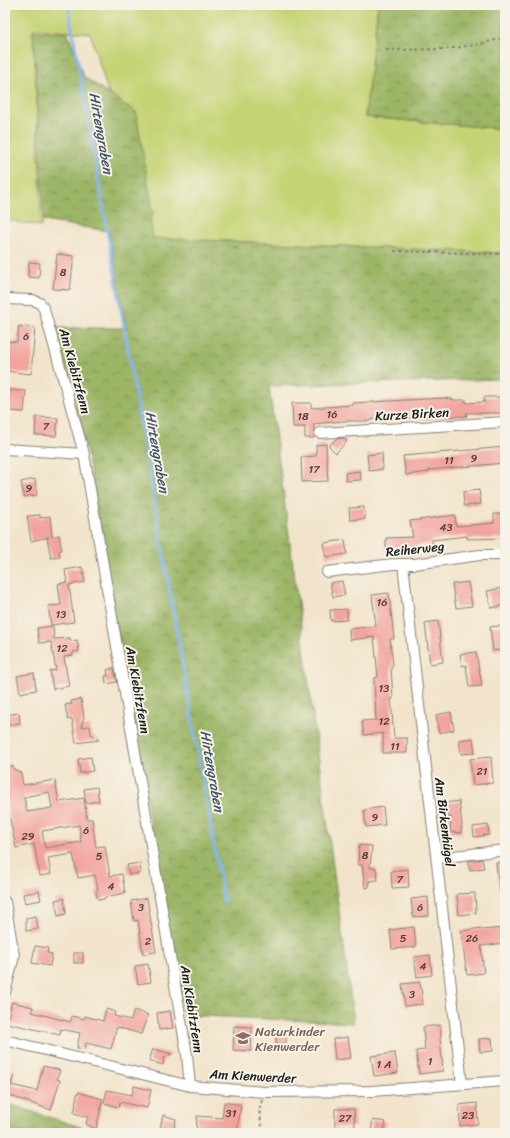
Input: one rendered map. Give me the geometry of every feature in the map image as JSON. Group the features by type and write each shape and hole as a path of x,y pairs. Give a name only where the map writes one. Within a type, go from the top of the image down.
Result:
{"street":[{"name":"Am Kiebitzfenn","path":"5,299 33,300 40,303 44,309 84,454 155,862 187,1055 190,1086"},
{"name":"Kurze Birken","path":"320,433 505,422"},
{"path":"5,449 84,454"},
{"name":"Reiherweg","path":"327,572 414,564 480,555 505,555"},
{"name":"Am Birkenhügel","path":"403,564 422,737 441,857 462,1084"},
{"path":"441,857 505,850"},
{"path":"5,902 14,956 5,992"},
{"name":"Am Kienwerder","path":"5,1040 190,1086 265,1092 372,1091 505,1081"}],"path":[{"path":"501,5 505,19"},
{"path":"386,50 447,49 481,44 505,37"},
{"path":"394,251 505,254"},
{"path":"263,1133 259,1110 265,1092"}],"green space":[{"path":"5,5 378,5 365,117 505,129 505,253 153,238 90,33 33,29 42,226 5,220"},
{"path":"378,5 505,5 505,129 365,117"},
{"path":"33,31 68,33 84,77 136,112 153,213 150,220 153,238 505,253 505,379 269,386 354,1023 183,1015 87,453 54,328 126,328 109,231 44,221"},
{"path":"5,1103 99,1133 5,1133"}],"building":[{"path":"57,254 74,256 70,290 53,289"},
{"path":"29,262 40,263 39,278 28,277"},
{"path":"19,326 35,328 31,374 5,371 5,341 17,342"},
{"path":"9,390 26,391 24,412 7,411"},
{"path":"484,397 503,397 503,413 466,413 467,416 375,419 369,421 343,421 314,424 314,438 305,438 305,427 293,427 292,403 311,403 311,408 353,405 353,403 443,398 452,400 466,400 466,403 484,402"},
{"path":"36,417 58,418 56,436 35,435"},
{"path":"343,438 347,441 336,453 329,446 336,439"},
{"path":"326,444 328,481 302,482 301,457 316,456 316,445"},
{"path":"505,447 505,463 429,470 429,472 406,475 403,456"},
{"path":"382,453 383,469 369,471 367,455"},
{"path":"360,471 361,480 346,481 345,473"},
{"path":"35,479 37,495 24,497 21,482"},
{"path":"479,490 481,504 464,506 463,492"},
{"path":"364,507 365,519 350,520 349,508"},
{"path":"494,514 505,514 505,538 467,539 467,536 432,540 432,543 401,548 401,552 386,553 386,538 413,537 410,521 455,515 456,526 494,523"},
{"path":"40,515 40,518 50,516 52,537 59,535 62,550 59,551 60,557 51,558 47,538 49,537 31,541 27,516"},
{"path":"345,540 347,554 326,557 324,543"},
{"path":"82,567 85,582 69,585 74,622 51,625 48,606 61,605 58,584 67,582 65,570"},
{"path":"342,581 345,595 333,597 330,583"},
{"path":"468,582 472,606 456,608 452,584"},
{"path":"502,588 505,605 491,608 487,591"},
{"path":"389,593 394,639 390,639 393,666 391,667 393,699 391,699 394,738 407,738 407,753 383,753 383,733 364,735 362,721 376,720 374,678 378,677 374,637 350,640 349,629 376,626 372,595"},
{"path":"347,609 347,620 331,621 330,610"},
{"path":"438,621 443,662 430,664 425,623"},
{"path":"505,625 505,649 493,651 490,627"},
{"path":"53,626 54,639 70,638 71,641 77,640 79,651 73,652 73,655 64,657 69,686 53,689 50,671 56,670 51,642 39,643 37,628"},
{"path":"476,652 482,686 469,687 466,665 462,666 460,654"},
{"path":"114,668 117,682 106,684 105,676 108,676 107,670"},
{"path":"34,673 36,690 20,693 17,676"},
{"path":"81,699 84,717 81,727 90,726 91,734 99,740 76,743 72,719 68,720 65,705 72,704 71,701"},
{"path":"451,712 454,730 439,733 436,715"},
{"path":"19,713 20,723 5,726 5,715"},
{"path":"473,738 475,753 461,754 459,740"},
{"path":"91,757 93,771 80,773 78,759"},
{"path":"491,757 493,783 473,785 470,759"},
{"path":"13,766 13,769 21,773 23,785 55,780 59,802 84,798 87,819 92,819 96,847 105,846 110,876 122,874 125,893 105,897 104,899 99,900 96,892 98,890 95,875 78,878 73,854 48,858 51,874 40,876 34,844 16,848 5,795 5,767","holes":["49,792 52,808 27,812 24,797","79,825 81,842 45,848 42,831"]},
{"path":"97,787 99,801 86,803 84,789"},
{"path":"459,801 462,825 461,833 450,832 451,817 447,818 445,803"},
{"path":"383,807 385,825 366,827 364,810"},
{"path":"488,825 489,835 474,837 473,827"},
{"path":"359,845 372,846 370,868 376,868 378,880 369,881 369,887 365,888 362,865 358,865"},
{"path":"482,859 484,868 470,870 468,861"},
{"path":"505,862 505,892 500,892 496,863"},
{"path":"140,863 141,873 129,875 127,865"},
{"path":"408,869 409,887 392,888 391,871"},
{"path":"39,891 41,900 25,903 23,894"},
{"path":"475,893 476,913 459,915 457,894"},
{"path":"428,897 429,916 413,917 411,899"},
{"path":"64,898 66,914 58,916 55,900"},
{"path":"147,898 156,952 143,954 138,920 134,921 131,901"},
{"path":"36,916 38,929 26,931 26,918"},
{"path":"414,927 416,947 392,949 390,930"},
{"path":"481,928 481,930 505,928 505,943 481,946 484,973 467,975 461,931"},
{"path":"35,946 48,948 47,953 52,954 50,966 32,963"},
{"path":"74,953 83,953 83,963 74,963"},
{"path":"430,955 432,975 417,977 414,957"},
{"path":"148,964 151,982 138,984 135,966"},
{"path":"420,982 423,1004 405,1006 402,984"},
{"path":"12,1002 33,1007 32,1012 70,1022 72,1016 84,1019 85,1016 103,1021 106,1009 115,1012 114,1016 131,1020 134,1010 148,1015 141,1034 117,1027 111,1049 86,1043 85,1049 77,1048 80,1033 61,1029 60,1035 7,1023"},
{"path":"170,1011 173,1028 159,1030 157,1013"},
{"path":"440,1025 443,1071 419,1074 416,1051 425,1050 423,1027"},
{"name":"Naturkinder Kienwerder","path":"234,1026 252,1027 251,1051 233,1050"},
{"path":"276,1029 286,1029 286,1044 276,1044"},
{"path":"348,1037 351,1058 335,1060 333,1039"},
{"path":"492,1038 493,1051 480,1052 479,1039"},
{"path":"153,1049 172,1054 164,1058 163,1065 149,1061"},
{"path":"395,1053 398,1073 374,1076 371,1056"},
{"path":"43,1066 60,1070 57,1079 60,1080 51,1110 8,1095 8,1098 5,1098 5,1073 14,1075 11,1085 37,1091"},
{"path":"134,1086 151,1090 147,1108 120,1102 119,1107 104,1103 107,1090 132,1095"},
{"path":"78,1092 103,1099 96,1129 86,1124 88,1117 74,1113"},
{"path":"224,1102 241,1105 237,1133 196,1133 197,1116 222,1118"},
{"path":"477,1103 478,1124 460,1126 459,1105"},
{"path":"335,1109 354,1109 355,1127 335,1127"},
{"path":"163,1115 176,1119 173,1133 159,1133"},
{"path":"373,1120 386,1122 384,1133 375,1133 371,1131"}],"waterway":[{"name":"Hirtengraben","path":"68,5 224,903"}],"place":[{"name":"Naturkinder Kienwerder","path":"243,1038"}]}
